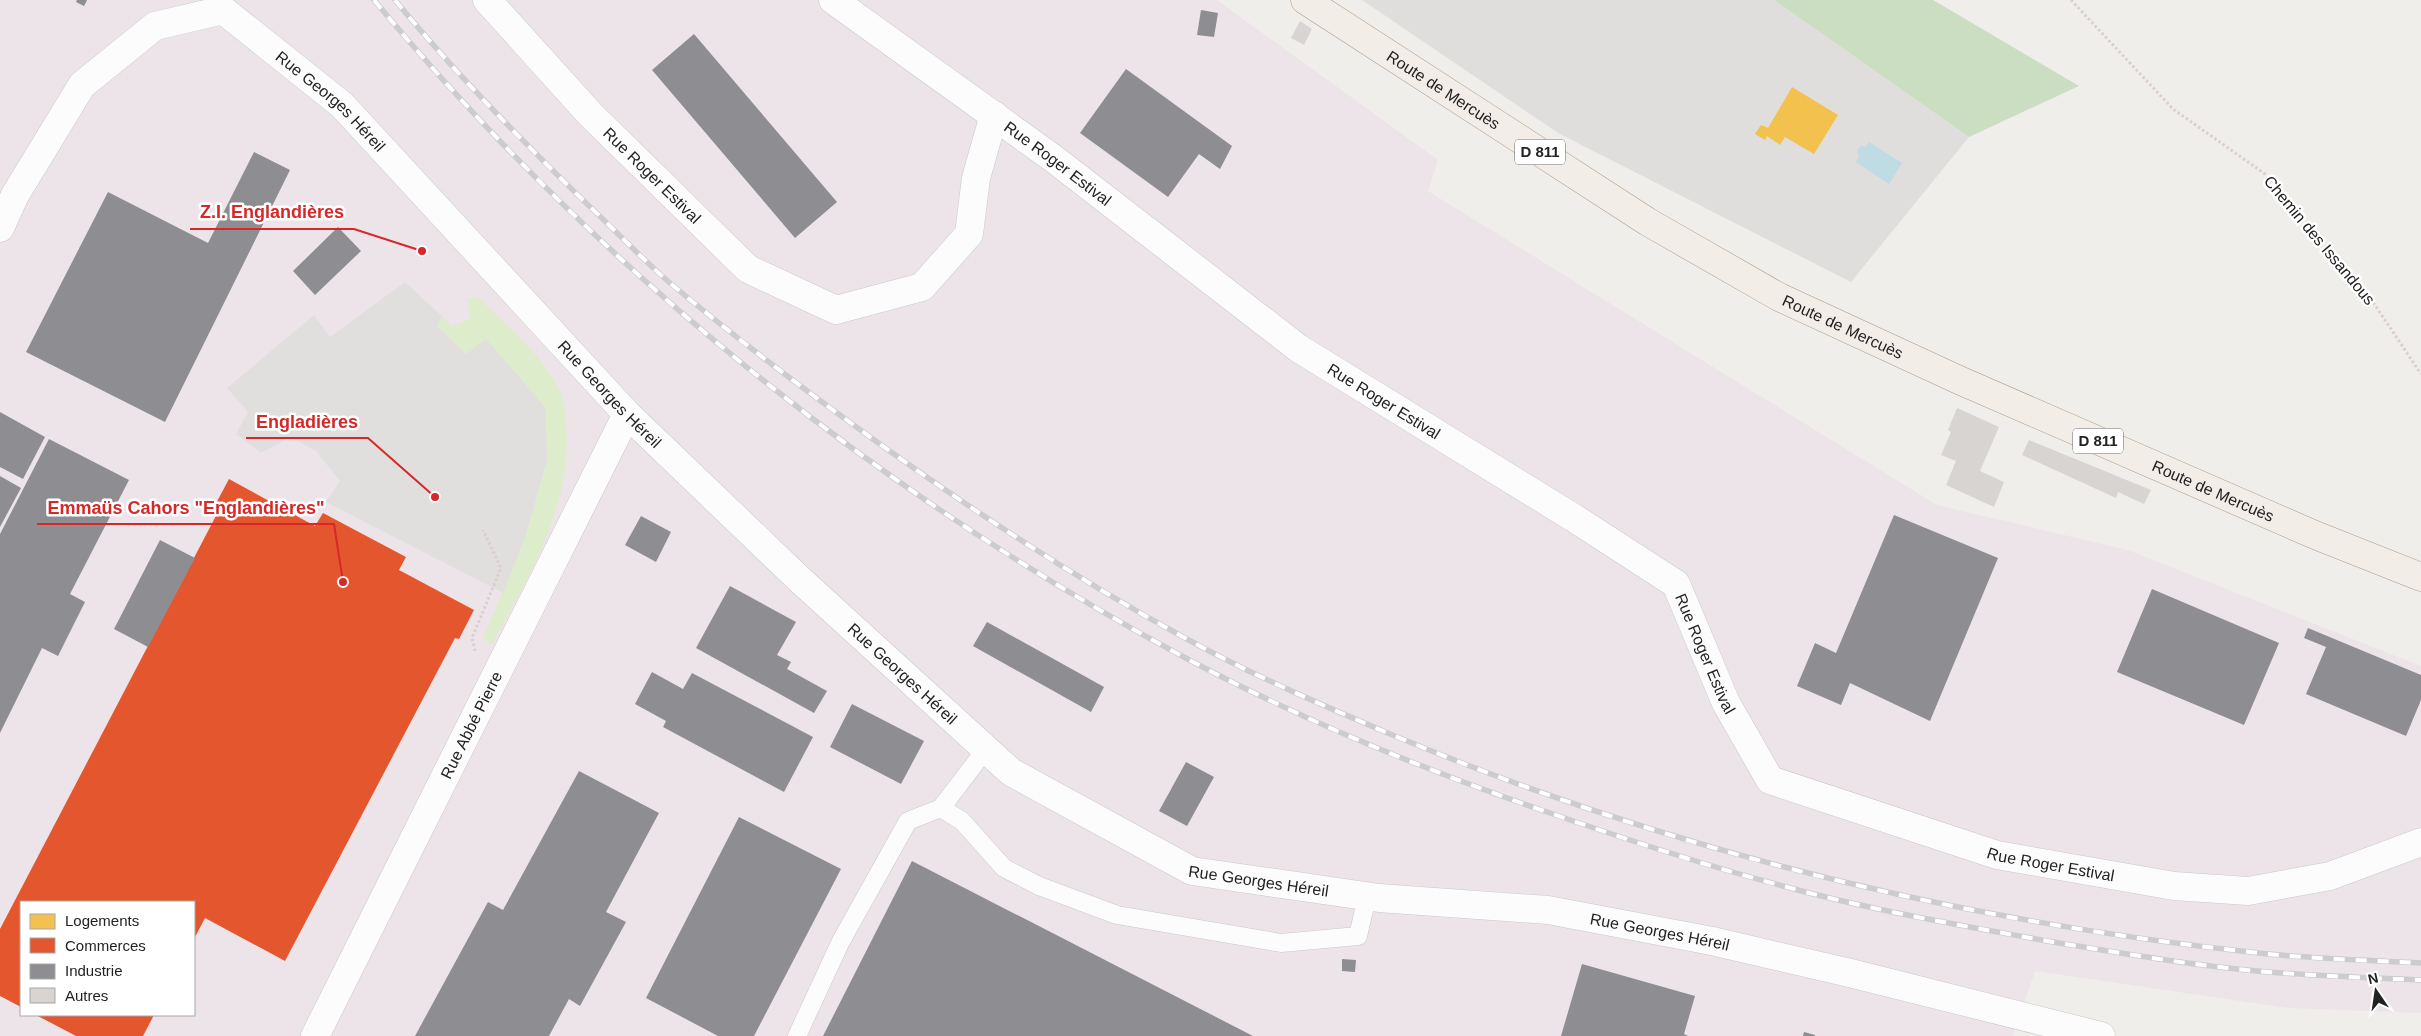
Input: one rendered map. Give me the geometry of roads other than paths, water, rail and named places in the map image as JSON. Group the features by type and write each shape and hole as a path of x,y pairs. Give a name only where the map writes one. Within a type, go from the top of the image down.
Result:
{"main road":[{"name":"Route de Mercuès","path":"1305,0 1648,222 1779,297 1958,380 2315,535 2421,577"}],"street":[{"name":"Rue Roger Estival","path":"487,0 590,114 748,269 836,310 922,287 969,234 976,178 994,115"},
{"name":"Rue Roger Estival","path":"834,0 994,115 1298,348 1574,518 1676,584 1726,703 1770,780 1997,855 2174,886 2248,891 2330,876 2421,842"},
{"name":"Rue Georges Héreil","path":"0,228 15,195 82,85 155,26 220,5 342,105 627,414 798,578 1011,772 1192,871 1367,897 1548,910 1712,941 1850,973 2101,1036"},
{"name":"Rue Abbé Pierre","path":"315,1036 627,414"}],"lane":[{"path":"797,1036 841,941 908,821 941,808 986,749"},
{"path":"941,808 962,821 1004,868 1039,886 1117,916 1281,943 1358,936 1367,897"}],"water":[{"path":"1869,142 1902,163 1889,184 1856,162 1859,157 1857,150 1861,146 1866,147"}],"railway":[{"path":"374,0 460,98 551,192 646,282 746,366 849,446 956,521 1067,590 1180,655 1269,700 1360,741 1500,795 1664,851 1816,895 1981,929 2185,963 2287,973 2421,980"},
{"path":"395,0 464,79 561,179 659,273 734,335 885,448 1011,534 1141,613 1210,652 1262,677 1395,736 1500,777 1605,814 1712,847 1819,876 1928,901 2037,922 2147,939 2279,955 2421,963"}],"place":[{"name":"Z.I. Englandières","path":"422,251"},
{"name":"Engladières","path":"435,497"},
{"name":"Emmaüs Cahors \"Englandières\"","path":"343,582"}]}
